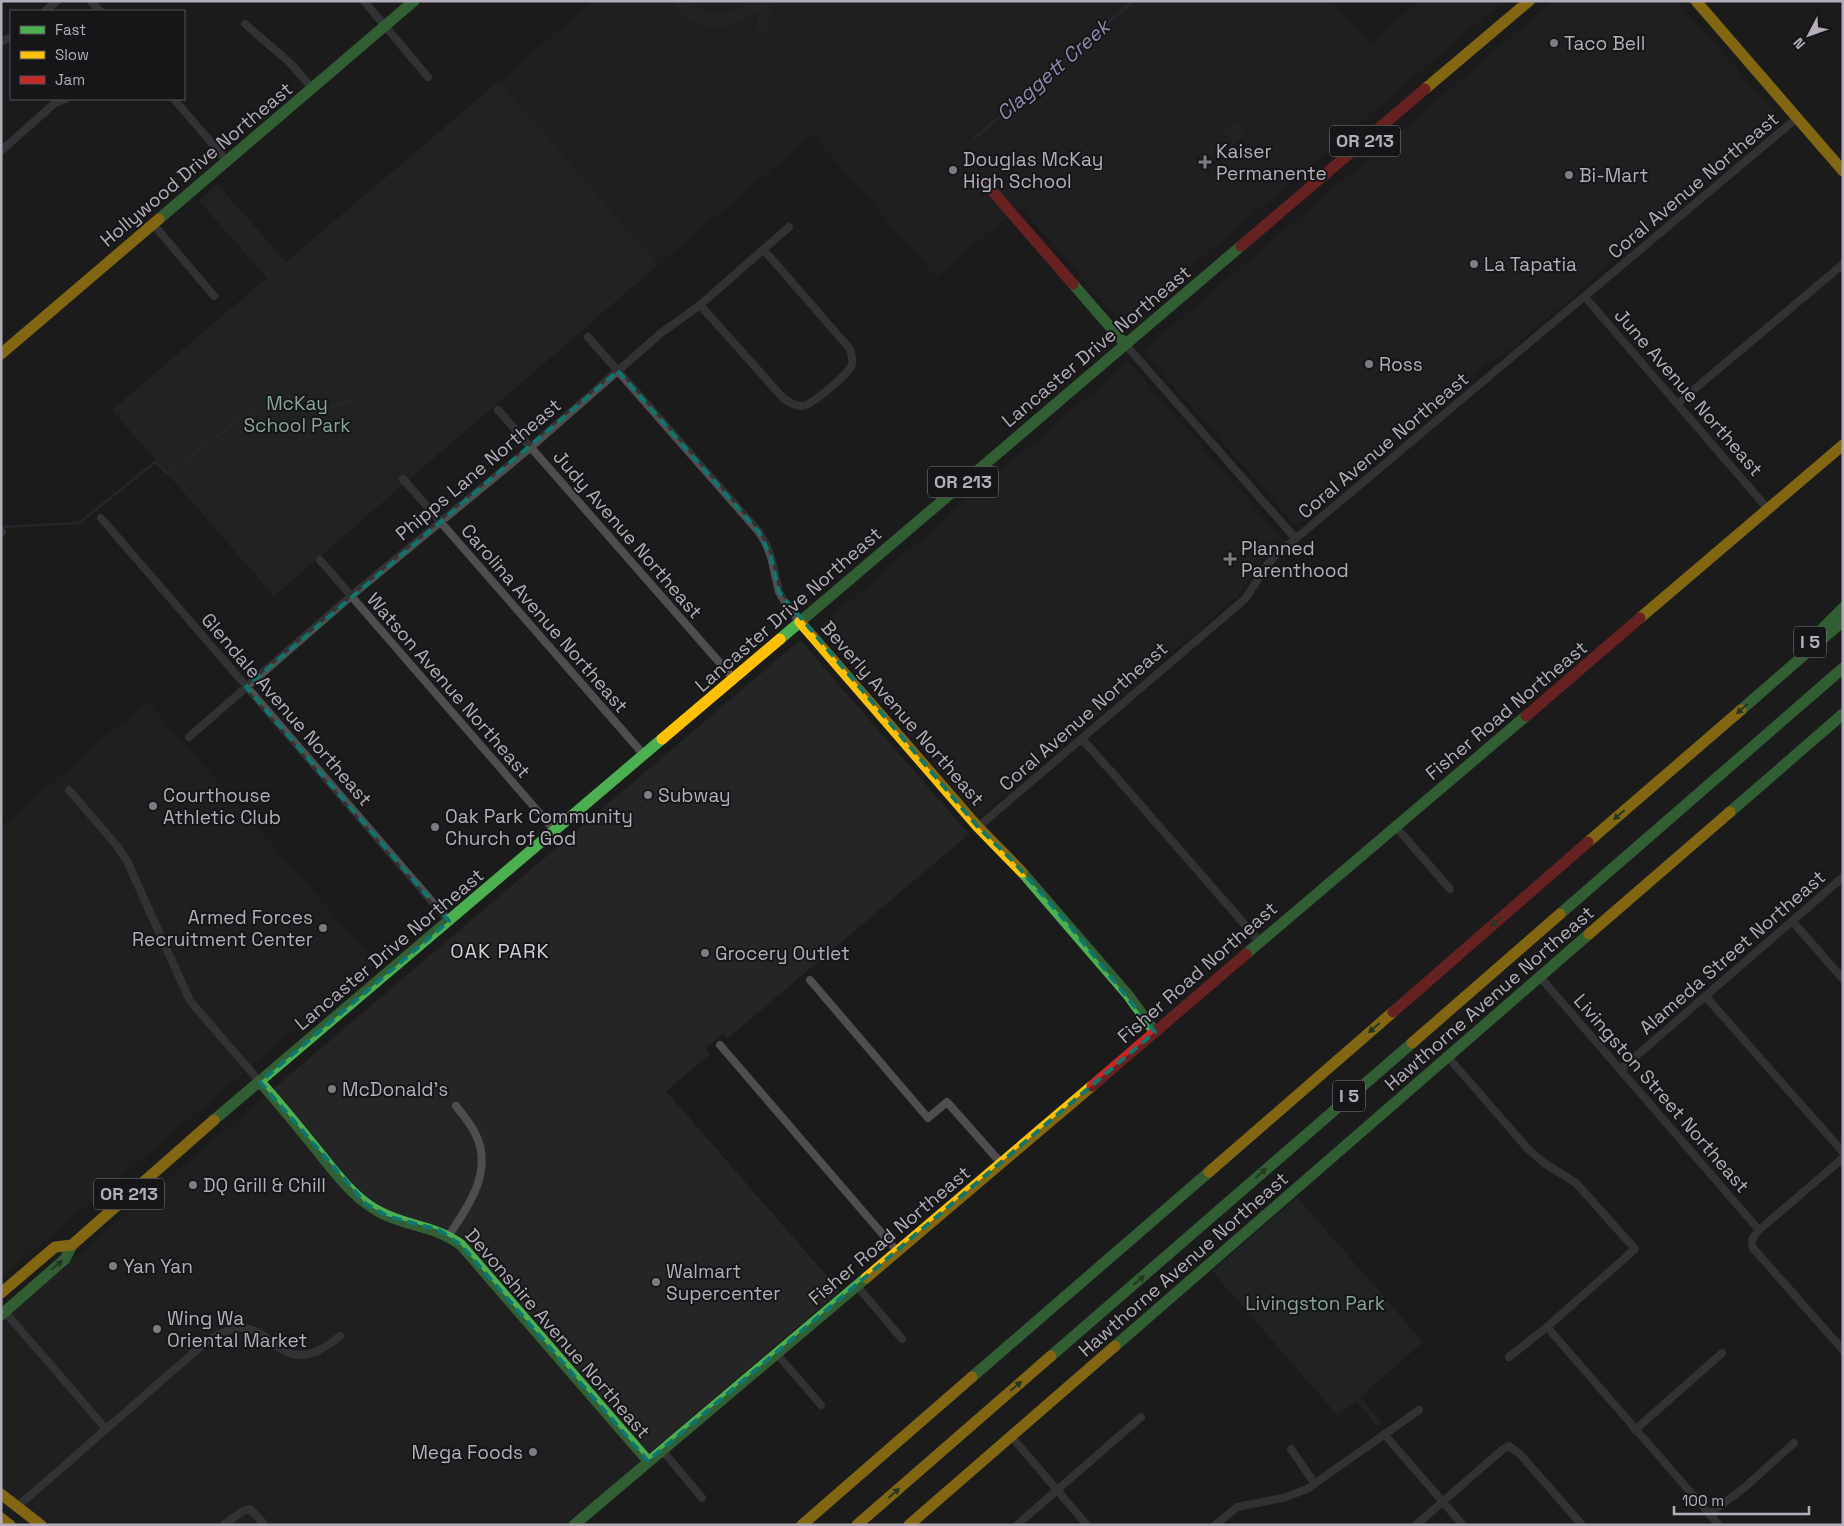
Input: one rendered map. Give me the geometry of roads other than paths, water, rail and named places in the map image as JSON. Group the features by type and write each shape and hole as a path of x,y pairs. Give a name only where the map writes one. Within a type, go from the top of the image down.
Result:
{"main road":[{"name":"Hollywood Drive Northeast","path":"1,354 414,1"},
{"name":"Lancaster Drive Northeast","path":"3,1313 65,1259 72,1245 260,1082 1529,1"},
{"path":"1696,1 1843,171"},
{"path":"988,186 1125,344"},
{"name":"Fisher Road Northeast","path":"574,1525 1843,445"},
{"name":"I 5","path":"1778,677 1843,608"},
{"name":"I 5","path":"802,1525 1843,621"},
{"name":"Beverly Avenue Northeast","path":"800,622 978,827 1013,861 1070,926 1128,995 1155,1032"},
{"name":"I 5","path":"857,1525 1843,668"},
{"name":"Hawthorne Avenue Northeast","path":"909,1525 1843,714"},
{"name":"Devonshire Avenue Northeast","path":"260,1082 349,1188 366,1204 387,1216 439,1230 449,1235 461,1245 648,1462"},
{"name":"Lancaster Drive Northeast","path":"1,1293 55,1247 72,1245"},
{"path":"3,1313 3,1304 28,1281 34,1265"},
{"path":"1,1494 41,1525"},
{"path":"1,1518 10,1525"}],"street":[{"path":"46,10 57,1"},
{"path":"364,1 428,77"},
{"path":"245,24 289,62 312,88"},
{"path":"1,151 55,103 62,100"},
{"path":"175,100 226,161"},
{"name":"Coral Avenue Northeast","path":"978,827 1245,599 1272,560 1296,539 1797,118"},
{"path":"153,224 214,296"},
{"name":"Phipps Lane Northeast","path":"189,737 351,596 530,448 661,333 700,305 788,227"},
{"path":"700,305 784,399 799,406 805,406 834,384 848,371 852,364 850,349 764,250"},
{"path":"1678,403 1843,264"},
{"name":"June Avenue Northeast","path":"1585,297 1768,509"},
{"name":"Beverly Avenue Northeast","path":"588,337 759,532 771,557 778,592 800,622"},
{"path":"1125,344 1296,539"},
{"name":"Judy Avenue Northeast","path":"498,410 734,679"},
{"name":"Carolina Avenue Northeast","path":"403,479 644,755"},
{"name":"Glendale Avenue Northeast","path":"101,518 449,921"},
{"name":"Watson Avenue Northeast","path":"320,560 555,831"},
{"path":"1082,739 1260,942"},
{"path":"69,790 117,846 127,861 190,1001 260,1082"},
{"path":"1395,826 1450,889"},
{"name":"Alameda Street Northeast","path":"1620,1070 1843,877"},
{"path":"1793,922 1843,979"},
{"name":"Livingston Street Northeast","path":"1540,977 1759,1230"},
{"path":"810,980 928,1118 948,1102 1001,1163"},
{"path":"1706,997 1843,1152"},
{"path":"720,1045 897,1251"},
{"path":"1448,1057 1526,1148 1544,1163 1576,1183 1635,1249 1547,1328 1509,1357"},
{"path":"449,1235 463,1215 477,1189 483,1161 476,1135 456,1106"},
{"path":"1843,1158 1759,1230 1752,1240 1753,1248 1843,1350"},
{"path":"857,1286 902,1339"},
{"path":"3,1313 106,1429"},
{"path":"17,1507 208,1340 237,1328 253,1330 282,1350 292,1354 309,1355 324,1349 340,1336"},
{"path":"1547,1328 1719,1525"},
{"path":"1635,1430 1722,1353"},
{"path":"777,1354 821,1405"},
{"path":"1215,1525 1237,1507 1296,1494 1315,1484 1419,1410"},
{"path":"1016,1525 1141,1417"},
{"path":"1385,1435 1463,1525"},
{"path":"1011,1436 1087,1525"},
{"path":"1709,1514 1744,1488 1794,1444"},
{"path":"1416,1525 1509,1446 1520,1454 1582,1525"},
{"path":"1290,1449 1315,1484"},
{"path":"662,1450 702,1498"},
{"path":"223,1525 242,1511 250,1509 265,1525"}],"waterway":[{"name":"Claggett Creek","path":"974,139 1133,1"},
{"name":"Claggett Creek","path":"1,527 79,523 155,462 168,474 249,412 290,397 331,406 350,401"}],"place":[{"name":"Taco Bell","path":"1554,43"},
{"name":"Kaiser Permanente","path":"1205,162"},
{"name":"Douglas McKay High School","path":"953,170"},
{"name":"Bi-Mart","path":"1569,175"},
{"name":"La Tapatia","path":"1474,264"},
{"name":"Ross","path":"1369,364"},
{"name":"Planned Parenthood","path":"1230,559"},
{"name":"Subway","path":"648,795"},
{"name":"Courthouse Athletic Club","path":"153,806"},
{"name":"Oak Park Community Church of God","path":"435,827"},
{"name":"Armed Forces Recruitment Center","path":"323,928"},
{"name":"Grocery Outlet","path":"705,953"},
{"name":"McDonald's","path":"332,1089"},
{"name":"DQ Grill & Chill","path":"193,1185"},
{"name":"Yan Yan","path":"113,1266"},
{"name":"Walmart Supercenter","path":"656,1282"},
{"name":"Wing Wa Oriental Market","path":"157,1329"},
{"name":"Mega Foods","path":"533,1452"}],"district":[{"name":"OAK PARK","path":"500,951"}],"park label":[{"name":"McKay School Park","path":"297,414"},
{"name":"Livingston Park","path":"1315,1303"}]}
